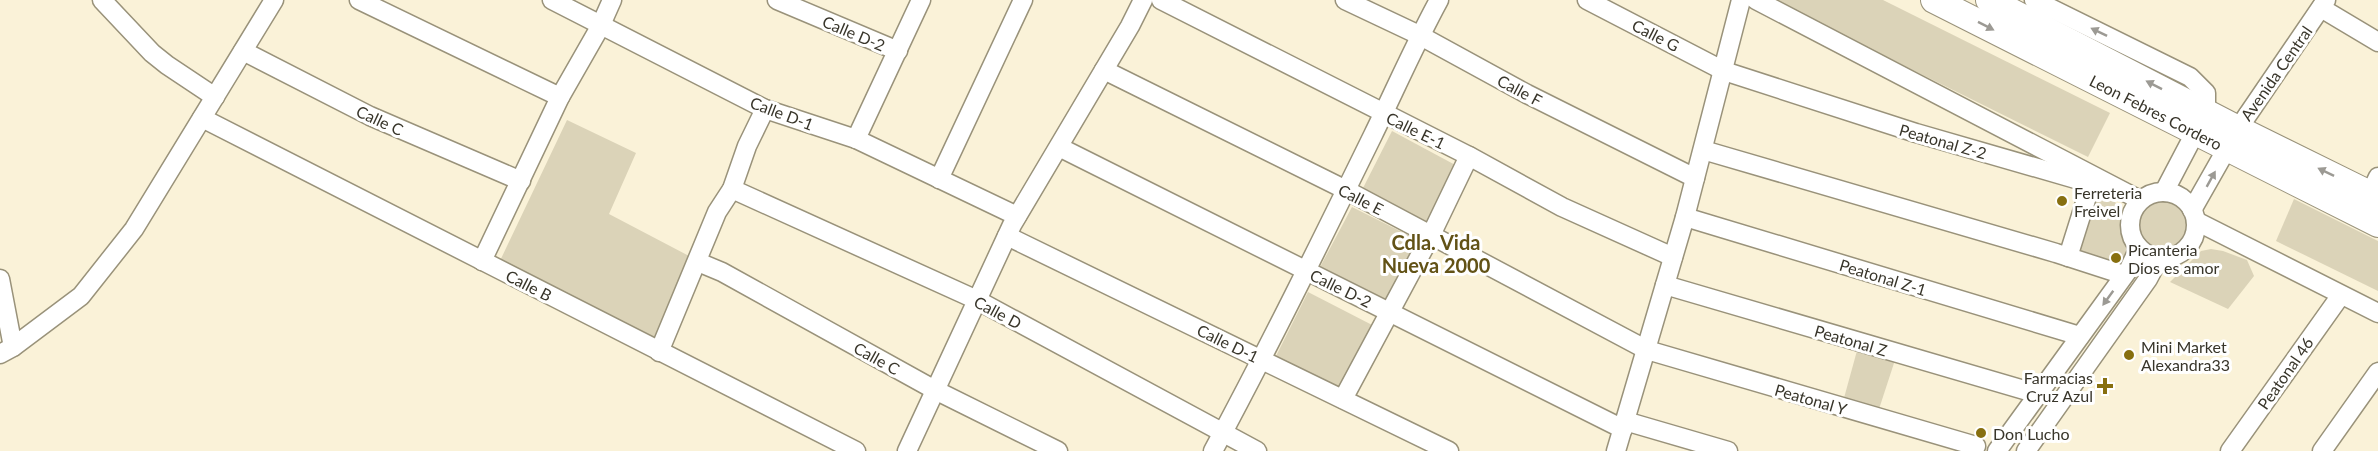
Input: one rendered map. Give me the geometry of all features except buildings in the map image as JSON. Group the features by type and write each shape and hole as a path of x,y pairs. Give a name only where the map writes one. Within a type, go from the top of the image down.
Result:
{"street":[{"path":"102,0 152,53 215,97"},
{"path":"7,350 81,296 135,229 274,0"},
{"path":"359,0 560,97"},
{"name":"Calle D-1","path":"552,0 600,27 765,109 856,139 1017,216"},
{"path":"482,261 560,97 600,27 612,0"},
{"name":"Calle D-2","path":"777,0 898,51"},
{"path":"856,139 921,0"},
{"path":"939,179 1023,0"},
{"path":"907,451 1017,216 1143,0"},
{"name":"Calle E-1","path":"1161,0 1469,156 1562,207 1673,256"},
{"name":"Calle F","path":"1345,0 1419,35 1527,94 1695,178"},
{"path":"1213,451 1262,359 1384,114 1419,35 1439,0"},
{"name":"Calle G","path":"1587,0 1724,71"},
{"path":"1616,451 1685,217 1741,0"},
{"path":"1756,0 2140,200"},
{"name":"Leon Febres Cordero","path":"1934,0 2201,122 2378,224"},
{"name":"Leon Febres Cordero","path":"1989,0 2043,13 2201,122"},
{"path":"2324,4 2378,42"},
{"name":"Avenida Central","path":"2194,215 2232,138 2324,4"},
{"name":"Calle C","path":"243,51 370,116 521,181"},
{"name":"Calle E","path":"1104,70 1346,190 1647,350"},
{"name":"Peatonal Z-2","path":"1724,71 1916,134 2090,184 2068,257"},
{"path":"659,352 717,212 732,189 747,146 765,109"},
{"name":"Calle B","path":"202,118 856,451"},
{"path":"2164,192 2201,122"},
{"name":"Leon Febres Cordero","path":"2232,138 2375,190"},
{"name":"Calle D-2","path":"1059,147 1389,312 1624,425 1728,451"},
{"path":"1703,150 2124,275"},
{"path":"1343,399 1431,235 1469,156"},
{"name":"Calle D","path":"732,189 977,300 1257,451"},
{"path":"2194,215 2195,233 2190,244 2182,252 2171,257 2159,258 2145,253 2132,238 2129,226 2131,214 2140,200 2154,193 2164,192 2181,197 2194,215 2378,313"},
{"name":"Peatonal Z-1","path":"1685,217 2080,336"},
{"name":"Calle D-1","path":"1007,236 1449,451"},
{"path":"1997,451 2124,275 2139,248"},
{"path":"2026,451 2148,279 2159,258"},
{"name":"Calle C","path":"698,262 722,272 935,390 1058,451"},
{"path":"0,279 7,350"},
{"name":"Peatonal Z","path":"1665,285 2038,394"},
{"name":"Peatonal 46","path":"2230,451 2341,295"},
{"name":"Peatonal Y","path":"1647,350 1976,446"},
{"path":"2322,451 2378,372"}],"shaded area":[{"path":"1772,0 1883,0 2110,113 2088,157"},
{"path":"567,120 636,153 609,214 691,257 652,343 498,265"},
{"path":"1392,131 1459,167 1430,225 1362,190"},
{"path":"2094,186 2104,190 2126,214 2124,226 2129,245 2120,270 2073,253"},
{"path":"2156,196 2168,196 2183,204 2191,219 2191,231 2183,246 2168,254 2156,254 2141,246 2133,231 2133,219 2141,204"},
{"path":"2294,199 2378,241 2378,291 2276,241"},
{"path":"1352,207 1422,242 1388,303 1319,269"},
{"path":"2211,249 2247,260 2254,276 2228,309 2170,282 2201,251"},
{"path":"1308,292 1376,327 1341,393 1275,358"},
{"path":"1858,347 1896,357 1879,409 1846,401 1844,398"}],"place":[{"name":"Ferreteria Freivel","path":"2062,201"},
{"name":"Picanteria Dios es amor","path":"2116,258"},
{"name":"Mini Market Alexandra33","path":"2129,355"},
{"name":"Farmacias Cruz Azul","path":"2105,386"},
{"name":"Don Lucho","path":"1981,433"}],"district":[{"name":"Cdla. Vida Nueva 2000","path":"1436,254"}]}
